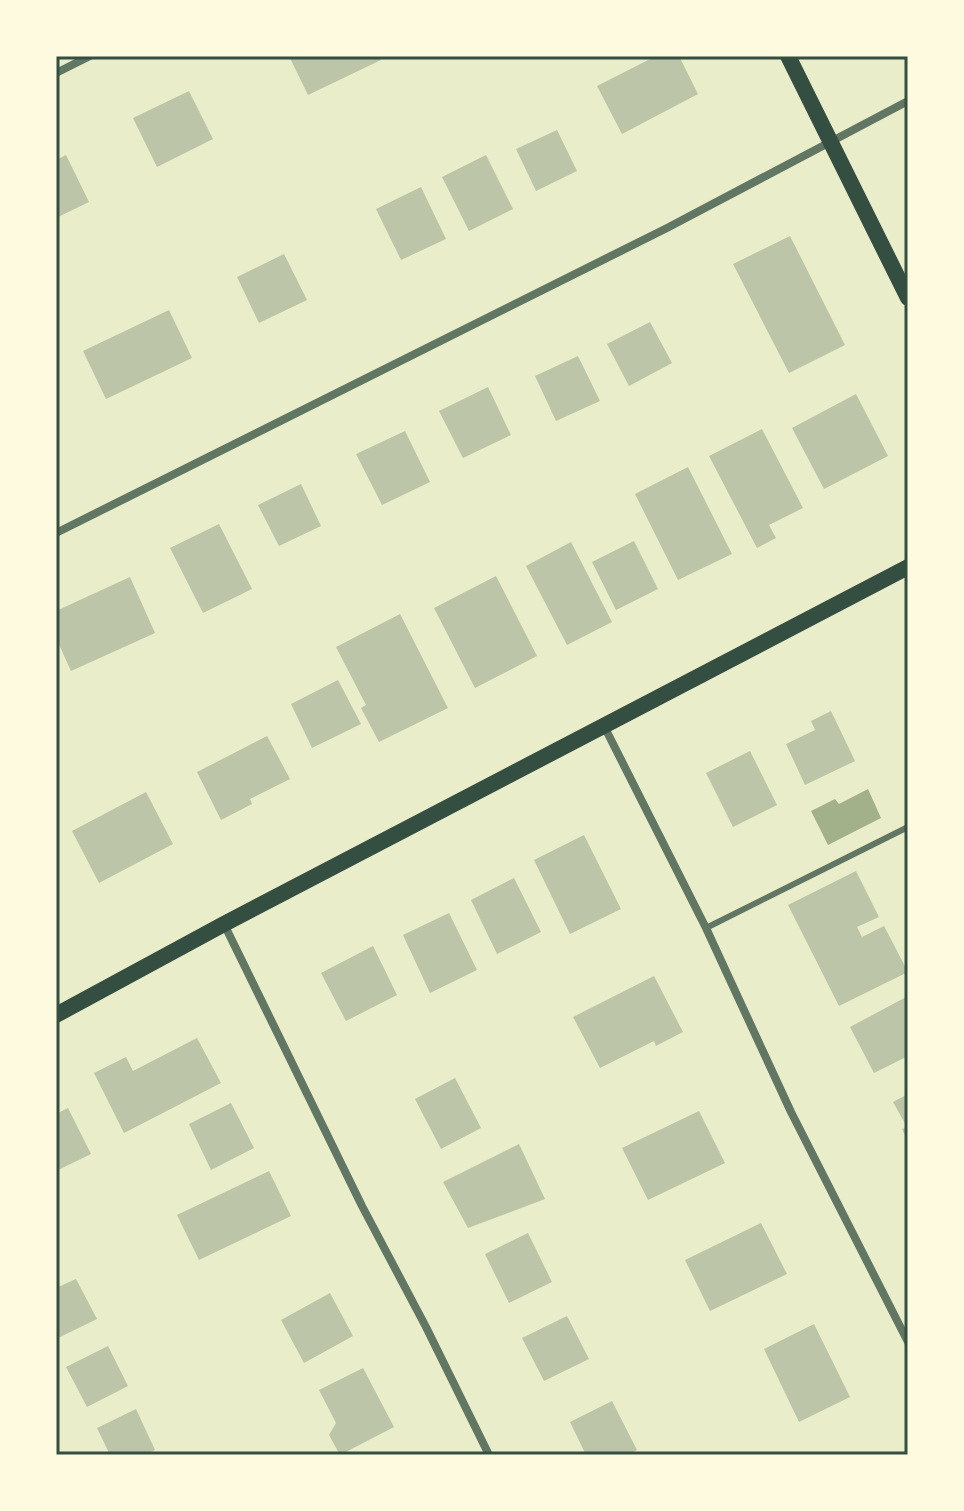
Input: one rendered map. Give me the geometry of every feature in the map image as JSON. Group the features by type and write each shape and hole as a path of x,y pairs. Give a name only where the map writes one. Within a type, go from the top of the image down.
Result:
{"main road":[{"path":"788,56 908,298"},
{"path":"56,1015 908,567"}],"street":[{"path":"56,73 90,56"},
{"path":"56,533 667,228 908,101"},
{"path":"604,726 706,928 791,1112 908,1342"},
{"path":"224,924 355,1192 489,1455"}],"lane":[{"path":"706,928 908,827"}],"shaded area":[{"path":"868,789 881,818 828,845 811,811 835,799 839,804"}],"building":[{"path":"289,56 379,56 381,60 308,95"},
{"path":"656,56 679,56 698,94 622,134 597,86"},
{"path":"189,91 213,139 157,167 133,118"},
{"path":"557,130 577,171 536,191 516,149"},
{"path":"66,155 89,202 56,218 56,160"},
{"path":"486,155 513,209 469,231 442,177"},
{"path":"421,187 446,239 401,260 376,209"},
{"path":"790,236 845,345 789,373 733,264"},
{"path":"284,254 307,300 259,323 237,277"},
{"path":"169,310 192,358 106,399 83,351"},
{"path":"650,322 672,363 629,386 607,344"},
{"path":"578,356 600,401 556,421 535,376"},
{"path":"488,387 511,435 463,458 439,411"},
{"path":"856,394 888,456 824,489 792,428"},
{"path":"762,429 803,508 769,525 776,538 757,548 709,456"},
{"path":"405,431 430,482 382,505 356,454"},
{"path":"688,467 732,554 678,580 635,494"},
{"path":"301,484 321,526 279,546 258,505"},
{"path":"219,524 252,589 203,613 170,548"},
{"path":"634,541 658,589 616,610 592,562"},
{"path":"571,542 612,622 567,645 526,566"},
{"path":"496,576 537,656 475,688 434,608"},
{"path":"130,577 155,633 71,671 56,638 56,611"},
{"path":"400,614 448,708 379,742 361,708 366,705 336,647"},
{"path":"338,680 361,724 312,748 291,704"},
{"path":"831,711 855,761 805,785 786,744 815,730 811,721"},
{"path":"267,736 290,779 250,799 252,804 221,820 197,772"},
{"path":"750,751 777,805 733,827 706,773"},
{"path":"146,792 173,844 99,883 72,831"},
{"path":"584,835 621,909 570,934 534,860"},
{"path":"856,871 879,917 857,927 862,937 884,926 908,972 839,1006 788,905"},
{"path":"514,878 541,932 497,954 471,900"},
{"path":"449,913 477,970 430,993 403,935"},
{"path":"373,946 397,995 346,1021 321,973"},
{"path":"654,976 683,1032 656,1046 654,1041 600,1068 573,1017"},
{"path":"908,996 908,1056 874,1073 850,1027"},
{"path":"197,1038 221,1083 124,1133 94,1073 126,1057 133,1071"},
{"path":"455,1078 481,1128 441,1149 415,1099"},
{"path":"908,1094 908,1141 902,1129 907,1127 893,1102"},
{"path":"231,1103 254,1148 211,1170 189,1124"},
{"path":"68,1108 91,1154 56,1171 56,1114"},
{"path":"699,1111 725,1163 648,1200 622,1148"},
{"path":"519,1144 545,1199 468,1228 443,1182"},
{"path":"269,1171 291,1216 199,1260 177,1215"},
{"path":"761,1223 787,1274 710,1311 685,1260"},
{"path":"528,1233 552,1282 509,1303 485,1254"},
{"path":"76,1279 97,1319 56,1339 56,1288"},
{"path":"330,1293 353,1336 304,1363 281,1320"},
{"path":"567,1316 589,1359 544,1381 522,1338"},
{"path":"814,1324 850,1397 799,1422 764,1349"},
{"path":"108,1346 128,1386 87,1407 66,1367"},
{"path":"363,1368 394,1427 340,1455 329,1435 336,1423 319,1390"},
{"path":"612,1401 637,1450 627,1455 586,1455 570,1422"},
{"path":"136,1409 155,1450 144,1455 110,1455 97,1428"}]}
